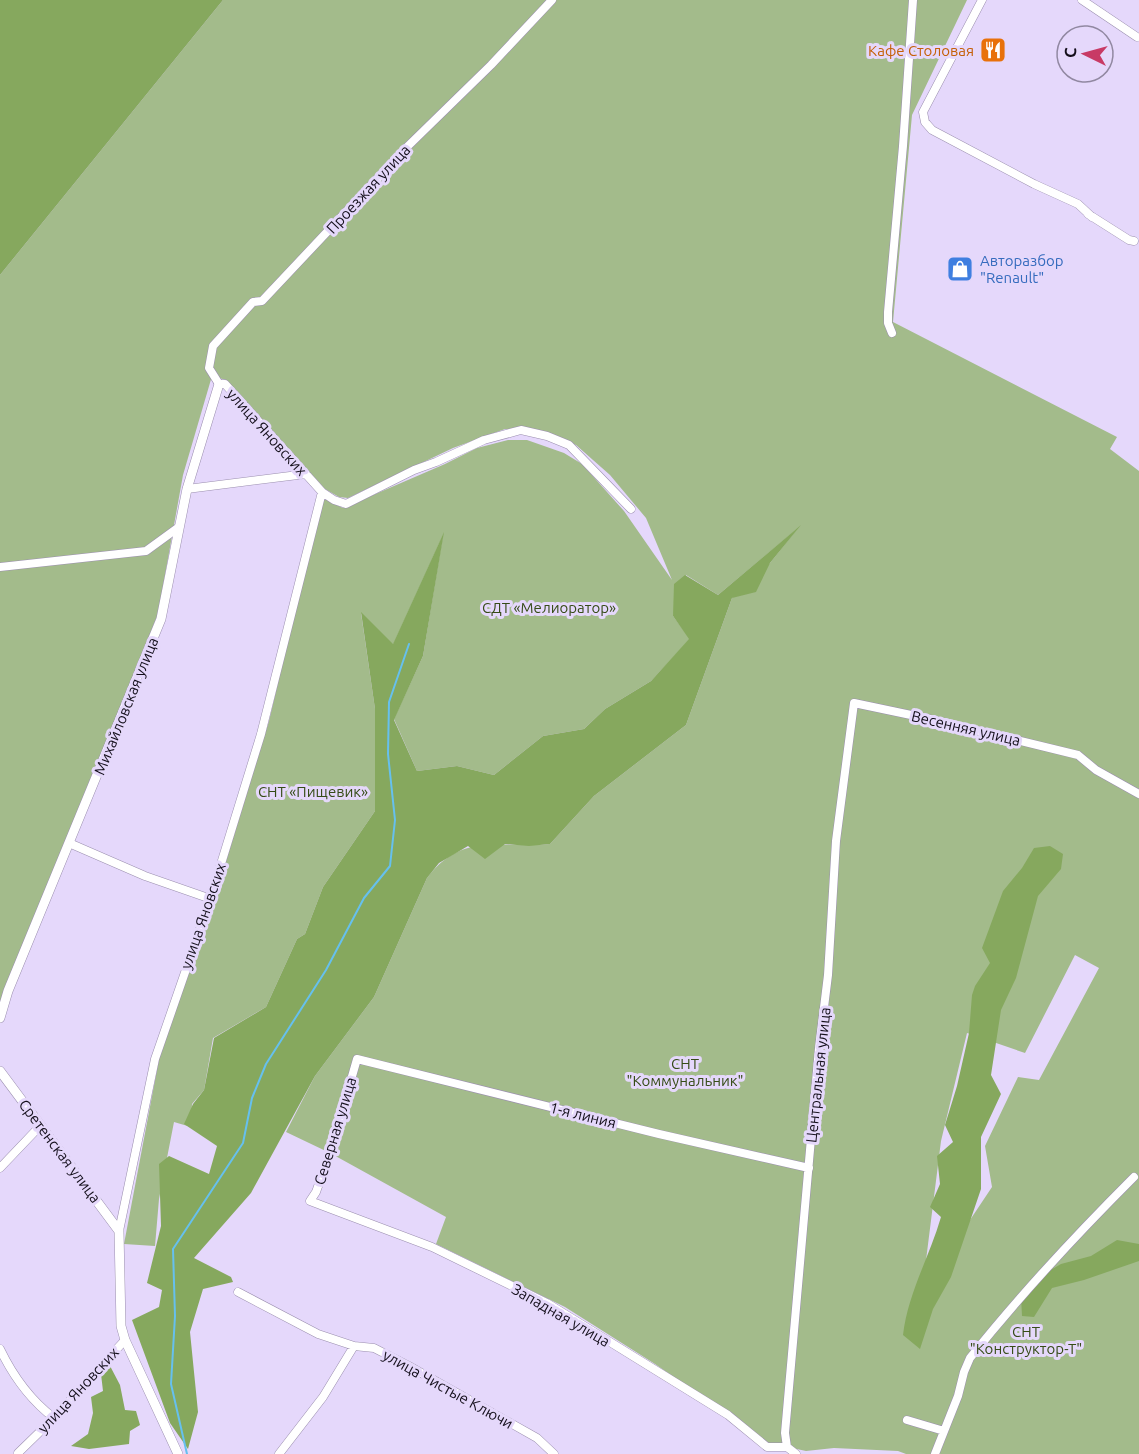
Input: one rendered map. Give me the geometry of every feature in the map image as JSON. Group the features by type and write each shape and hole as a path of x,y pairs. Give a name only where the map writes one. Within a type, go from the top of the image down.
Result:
{"street":[{"name":"Проезжая улица","path":"219,384 209,368 213,346 253,302 262,302 407,147 491,65 552,0"},
{"path":"892,333 888,323 888,312 913,0"},
{"path":"982,0 923,112 925,122 932,130 1034,184 1078,204 1092,217 1134,241"},
{"path":"1082,0 1137,37"},
{"name":"улица Яновских","path":"18,1453 54,1418 125,1340 121,1326 119,1231 155,1059 211,899 264,724 322,492 225,384 219,384"},
{"name":"Михайловская улица","path":"0,1018 8,991 161,619 187,489 219,384"},
{"path":"322,492 346,504 414,470 484,440 521,430 547,436 569,445 631,509"},
{"path":"187,489 306,474"},
{"path":"0,567 146,551 179,527"},
{"name":"Весенняя улица","path":"854,703 930,718 1078,755 1096,770 1139,794"},
{"name":"Центральная улица","path":"787,1447 785,1433 819,1048 828,975 836,841 854,703"},
{"path":"69,843 145,876 211,899"},
{"name":"1-я линия","path":"357,1059 659,1134 809,1168"},
{"name":"Северная улица","path":"310,1201 316,1192 330,1153 357,1059"},
{"name":"Сретенская улица","path":"0,1071 119,1231"},
{"path":"0,1168 41,1125"},
{"path":"935,1454 970,1358 1026,1289 1090,1220 1134,1177"},
{"name":"Западная улица","path":"310,1201 432,1247 537,1299 728,1415 767,1447 787,1447 796,1454"},
{"name":"улица Чистые Ключи","path":"238,1292 318,1334 354,1346 374,1348 537,1438 554,1454"},
{"path":"125,1340 178,1454"},
{"path":"279,1454 323,1397 354,1346"},
{"path":"0,1348 11,1372 32,1400 54,1418"},
{"path":"907,1420 944,1431"}],"green space":[{"path":"0,0 223,0 0,275"},
{"path":"223,0 967,0 912,115 893,322 1117,437 1110,449 1139,471 1139,1454 906,1454 898,1451 834,1448 806,1451 769,1443 655,1364 565,1307 436,1244 446,1217 330,1153 286,1132 315,1076 374,997 427,878 441,863 469,848 483,845 550,844 594,796 686,725 732,598 770,563 798,528 718,595 686,575 673,616 690,639 651,681 605,709 584,729 543,736 494,775 457,766 417,771 394,719 423,656 443,535 393,645 361,613 375,709 375,811 323,887 305,934 297,939 266,1007 213,1038 204,1090 192,1104 191,1127 174,1122 159,1199 155,1246 124,1244 160,1054 208,920 269,721 321,500 327,500 343,508 477,448 508,440 527,440 564,453 582,464 624,511 672,580 646,518 610,475 576,445 537,430 505,429 453,448 348,498 339,497 325,489 226,380 212,376 183,475 158,614 0,1004 0,275","holes":["1075,955 1099,968 1039,1080 1018,1077 985,1146 992,1187 922,1292 941,1141 967,1033 1025,1053"]},
{"path":"801,525 770,563 756,592 732,598 686,725 594,796 550,844 529,846 505,844 485,859 468,846 439,863 427,878 374,997 315,1076 251,1193 194,1258 231,1277 233,1282 203,1289 190,1332 198,1412 188,1449 170,1423 132,1320 159,1307 162,1290 147,1283 161,1226 159,1164 169,1156 209,1174 217,1146 184,1124 193,1104 204,1090 214,1038 266,1007 297,939 305,934 323,887 375,811 375,709 361,612 393,644 444,532 423,656 394,720 417,771 457,766 494,775 543,736 584,729 605,709 651,681 689,639 673,616 674,584 685,575 718,595"},
{"path":"1050,846 1063,854 1061,869 1038,896 1016,978 1001,1010 991,1075 1001,1094 981,1137 981,1189 951,1277 933,1309 920,1349 903,1335 909,1305 941,1217 930,1207 940,1184 937,1156 953,1142 945,1125 969,1033 972,995 990,963 982,948 1003,891 1022,868 1034,848"},
{"path":"1117,1240 1139,1244 1139,1261 1084,1280 1052,1288 1034,1317 1022,1316 1021,1297 1042,1275 1061,1264 1091,1256"},
{"path":"109,1364 120,1385 125,1410 136,1411 140,1425 130,1431 129,1444 89,1449 71,1446 88,1434 93,1413 91,1397 103,1391 101,1374"}],"waterway":[{"path":"187,1454 171,1384 175,1316 173,1249 243,1143 252,1098 266,1064 326,970 364,898 390,866 395,820 388,754 389,702 409,644"}],"place":[{"name":"Кафе Столовая","path":"993,50"},
{"name":"Авторазбор \"Renault\"","path":"960,269"}],"park label":[{"name":"СДТ «Мелиоратор»","path":"549,607"},
{"name":"СНТ «Пищевик»","path":"313,791"},
{"name":"СНТ \"Коммунальник\"","path":"685,1072"},
{"name":"СНТ \"Конструктор-Т\"","path":"1026,1340"}]}
